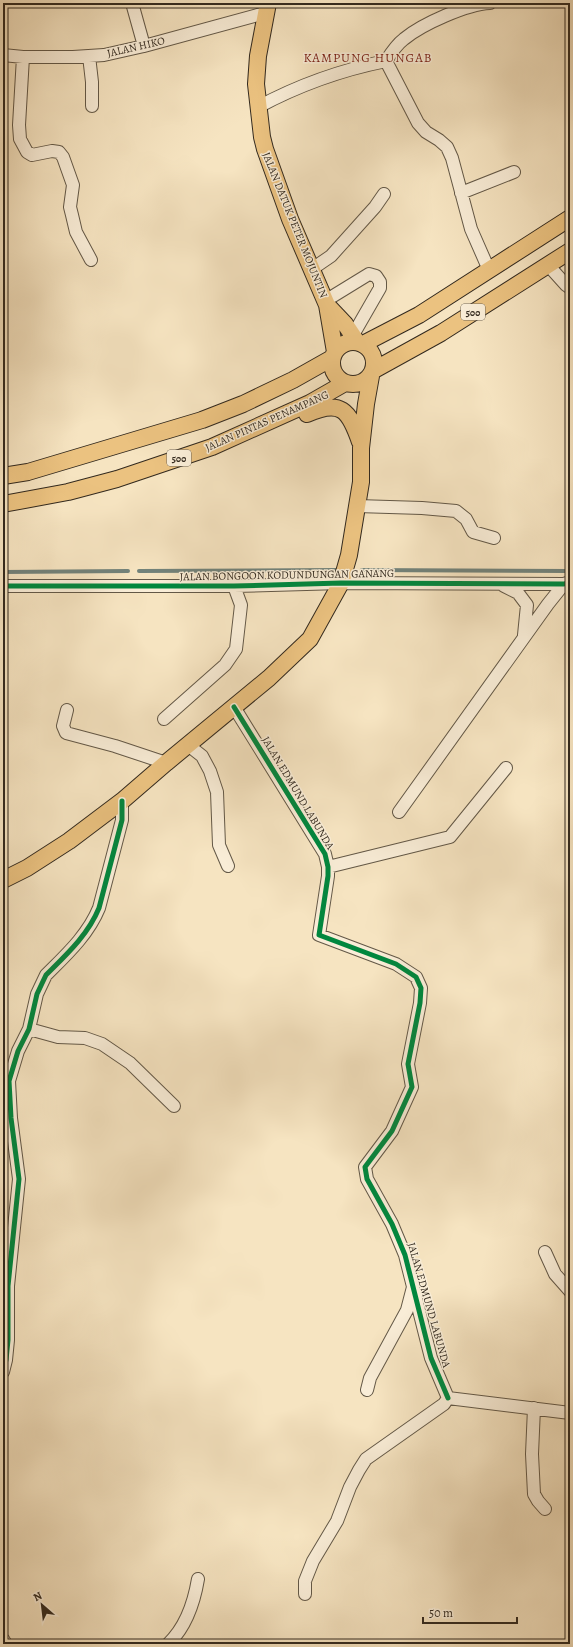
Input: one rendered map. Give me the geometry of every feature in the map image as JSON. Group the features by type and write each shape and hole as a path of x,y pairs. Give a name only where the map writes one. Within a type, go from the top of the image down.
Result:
{"main road":[{"name":"JALAN DATUK PETER MOJUNTIN","path":"266,8 258,56 256,84 265,149 290,219 326,303 334,355"},
{"name":"500","path":"3,476 28,472 202,420 244,404 293,380 334,355 344,344 357,341 419,314 570,218"},
{"name":"500","path":"345,383 355,385 361,384 372,373 441,333 570,251"},
{"name":"JALAN DATUK PETER MOJUNTIN","path":"326,303 357,341"},
{"path":"3,880 26,868 69,841 122,801 166,762 269,678 310,639 341,583 349,555 361,482 361,448 366,404 374,358 372,352 357,341"},
{"path":"334,355 333,370 340,380 345,383"},
{"name":"JALAN PINTAS PENAMPANG","path":"3,504 68,492 117,479 212,447 310,403 345,383"},
{"path":"232,438 250,437 278,427 318,409 335,408 348,414 353,423 361,448"}],"street":[{"path":"132,3 144,46"},
{"path":"258,107 286,92 335,74 359,66 386,60 404,39 418,30 441,18 464,9 490,3"},
{"name":"JALAN HIKO","path":"5,53 23,57 104,55 144,46 266,8"},
{"path":"89,56 92,82 92,106"},
{"path":"23,57 19,125 20,138 27,152 32,155 52,151 58,152 62,157 73,185 70,207 76,232 91,260"},
{"path":"386,60 418,122 426,132 440,140 447,147 452,158 471,229 489,270"},
{"path":"461,193 514,172"},
{"path":"312,269 331,256 384,194"},
{"path":"548,265 570,288"},
{"path":"326,303 369,274 376,276 380,282 380,288 357,341"},
{"path":"357,506 422,508 456,511 466,519 473,532 494,538"},
{"name":"JALAN BONGOON KODUNDUNGAN GANANG","path":"3,586 234,586 341,583 567,583"},
{"path":"399,812 523,638 548,604 567,583"},
{"path":"500,584 518,593 528,605 523,638"},
{"path":"164,719 225,665 236,649 241,605 234,586"},
{"name":"JALAN EDMUND LABUNDA","path":"234,707 325,854 328,867 319,935 396,964 416,977 421,988 420,1003 408,1064 412,1087 392,1131 365,1167 367,1179 400,1242 431,1358 448,1398"},
{"path":"67,710 63,726 66,734 115,746 166,762"},
{"path":"188,745 202,756 213,778 217,792 219,845 228,866"},
{"path":"328,867 450,837 506,768"},
{"path":"3,1372 8,1340 8,1286 19,1178 6,1081 29,1029 37,994 46,975 67,954 93,921 99,908 122,820 122,801"},
{"path":"29,1029 58,1037 85,1038 102,1044 135,1068 174,1106"},
{"path":"545,1252 554,1274 570,1291"},
{"path":"367,1390 370,1378 407,1310 413,1287"},
{"path":"305,1594 305,1581 313,1561 337,1521 350,1487 366,1459 440,1406 448,1398 570,1413"},
{"path":"534,1408 532,1454 534,1494 545,1509"},
{"path":"168,1644 184,1623 196,1596 198,1579"},
{"path":"3,1639 6,1644"}],"waterway":[{"path":"139,571 336,570"},
{"path":"362,570 570,571"},
{"path":"3,572 128,571"}],"cycle path":[{"path":"3,586 234,586 341,583 564,584 570,582"},
{"path":"234,707 325,854 328,867 328,876 319,935 396,964 416,977 421,988 420,1003 408,1064 412,1087 392,1131 365,1167 367,1179 392,1224 405,1255 431,1358 448,1398"},
{"path":"3,1372 8,1340 8,1286 19,1179 11,1118 9,1081 18,1051 29,1029 37,994 46,975 83,936 99,908 122,820 122,801"}],"district":[{"name":"KAMPUNG HUNGAB","path":"368,57"}]}
